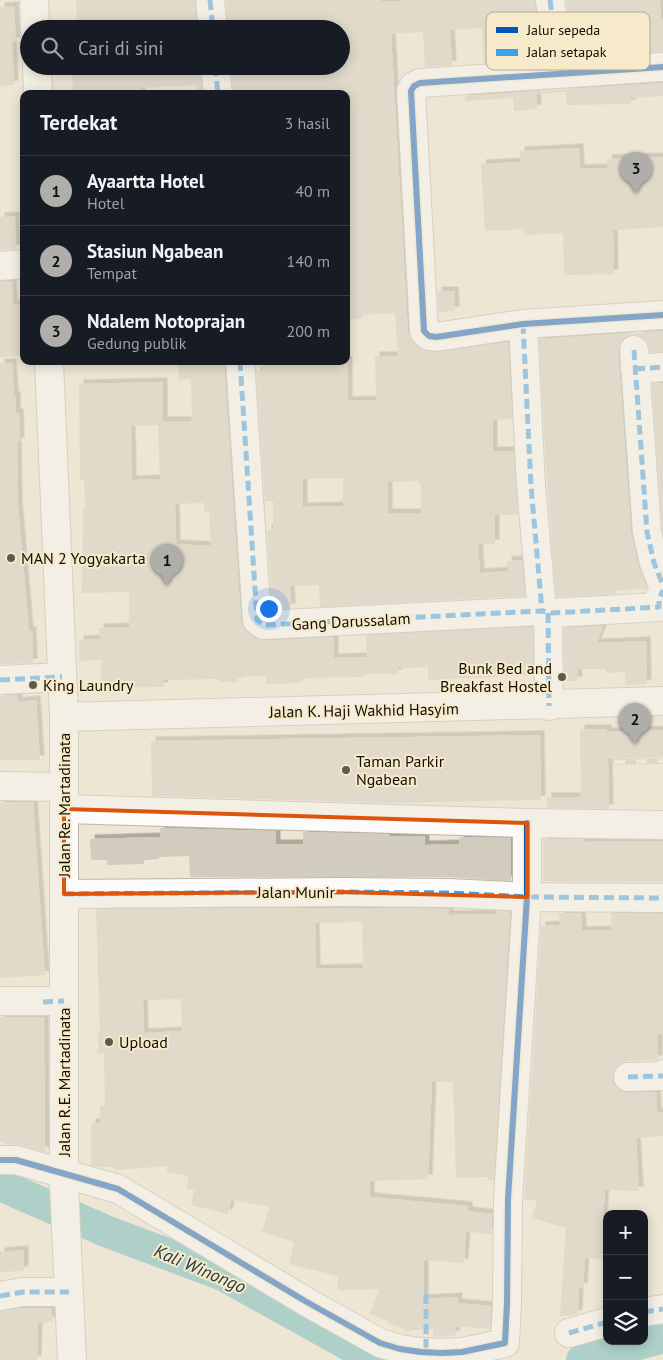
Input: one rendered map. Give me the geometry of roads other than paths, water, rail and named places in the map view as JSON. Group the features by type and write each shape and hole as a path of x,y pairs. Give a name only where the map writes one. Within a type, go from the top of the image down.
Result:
{"street":[{"path":"34,0 35,20"},
{"path":"210,0 211,20"},
{"path":"650,68 663,67"},
{"path":"612,70 420,83 411,90 424,332 428,336 436,337 523,324 663,315"},
{"path":"37,75 38,90"},
{"path":"217,75 218,90"},
{"path":"0,266 20,264"},
{"path":"523,324 531,486 545,612 549,706"},
{"path":"663,367 634,360 646,532 654,563 663,585"},
{"name":"Jalan Re. Martadinata","path":"49,365 64,717 64,894"},
{"name":"Gang Darussalam","path":"240,365 257,620 260,624 264,626 659,607 659,599 663,590"},
{"path":"0,680 62,677"},
{"name":"Jalan K. Haji Wakhid Hasyim","path":"64,717 663,702"},
{"path":"0,786 64,798 526,823 663,825"},
{"path":"0,1160 16,1160 64,1179 89,1180 118,1190 305,1301 380,1343 400,1349 442,1353 462,1352 505,1343 508,1199 527,897 526,823"},
{"name":"Jalan Munir","path":"64,894 342,892 449,893 527,897 663,898"},
{"name":"Jalan R.E. Martadinata","path":"64,894 64,1179 72,1360"},
{"path":"0,1002 64,1001"},
{"path":"663,1065 663,1070"},
{"path":"628,1077 662,1076 663,1074"},
{"path":"0,1296 23,1292 69,1292"},
{"path":"648,1311 663,1309"},
{"path":"570,1333 603,1323"}],"waterway":[{"name":"Kali Winongo","path":"0,1185 108,1232 223,1275 356,1349 395,1360"},
{"name":"Kali Winongo","path":"582,1360 663,1337"}],"railway":[{"path":"614,762 663,761"}],"place":[{"name":"Ndalem Notoprajan","path":"636,193"},
{"name":"MAN 2 Yogyakarta","path":"11,558"},
{"name":"Ayaartta Hotel","path":"167,585"},
{"name":"Bunk Bed and Breakfast Hostel","path":"562,677"},
{"name":"King Laundry","path":"33,685"},
{"name":"Stasiun Ngabean","path":"635,744"},
{"name":"Taman Parkir Ngabean","path":"346,770"},
{"name":"Upload","path":"109,1042"}]}
